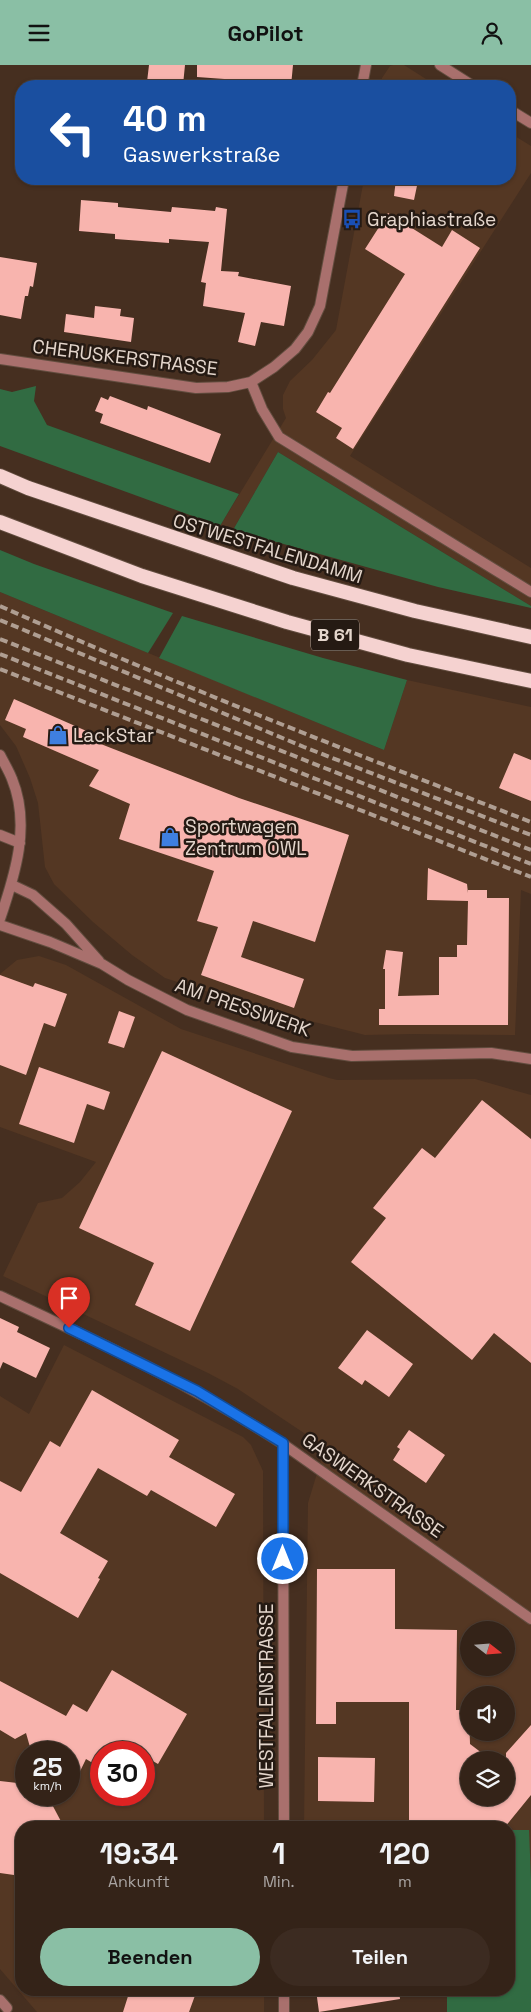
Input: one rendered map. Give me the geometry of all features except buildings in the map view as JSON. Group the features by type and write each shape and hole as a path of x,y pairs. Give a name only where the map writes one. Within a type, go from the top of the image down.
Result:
{"highway":[{"name":"OSTWESTFALENDAMM","path":"0,476 28,488 157,533 293,578 415,611 531,637"},
{"name":"B 61","path":"0,523 142,576 305,627 408,655 531,681"}],"street":[{"path":"363,80 366,65"},
{"path":"440,65 464,80"},
{"path":"516,114 531,123"},
{"name":"CHERUSKERSTRASSE","path":"0,359 196,388 228,387 251,382 288,355 308,332 320,306 343,185"},
{"path":"251,382 262,409 279,437 531,592"},
{"path":"0,755 13,781 20,811 20,843 12,885 0,919"},
{"path":"0,835 20,843"},
{"name":"AM PRESSWERK","path":"12,885 33,895 66,924 102,964"},
{"name":"AM PRESSWERK","path":"0,925 50,942 102,964 128,981 187,1010 292,1047 352,1056 491,1053 531,1059"},
{"name":"GASWERKSTRASSE","path":"0,1296 143,1363 197,1391 283,1443 531,1619"},
{"name":"WESTFALENSTRASSE","path":"283,1443 284,1821"},
{"path":"284,1996 284,2012"},
{"path":"0,2000 7,2008"}],"shaded area":[{"path":"404,65 428,80 382,80 390,66"},
{"path":"516,137 531,146 531,173 350,456 531,568 531,606 278,452 233,530 220,526 286,418 283,409 283,395 290,381 312,360 336,330 363,185 516,185"},
{"path":"0,592 384,750 407,680 531,707 531,894 521,890 515,1035 365,1035 252,1006 165,978 132,955 93,922 54,884 45,867 38,803 30,778 16,746 0,725"},
{"path":"39,956 66,965 181,1029 329,1078 337,1080 475,1079 531,1095 531,1879 528,1830 515,1830 515,1821 304,1821 308,1503 325,1447 238,1389 208,1373 3,1276 38,1203 62,1198 80,1182 96,1162 0,1127 0,974 17,960"},
{"path":"64,1345 243,1437 251,1445 263,1471 264,1821 15,1821 15,1986 0,1969 0,1396 29,1414"},
{"path":"23,1996 264,1996 264,2012 37,2012"}],"green space":[{"path":"36,386 34,401 47,425 239,494 220,526 0,446 0,389 12,392"},
{"path":"278,452 531,606 531,608 438,587 233,530"},
{"path":"0,550 34,564 173,613 148,653 0,592"},
{"path":"182,616 323,658 407,680 384,750 159,658"},
{"path":"515,1830 529,1830 531,2012 447,2012 447,1996 515,1996"}],"railway":[{"path":"0,606 198,690 531,822"},
{"path":"0,620 304,747 531,835"},
{"path":"0,639 531,850"},
{"path":"0,654 531,864"},
{"path":"0,669 531,877"}],"place":[{"name":"Graphiastraße","path":"352,219"},
{"name":"LackStar","path":"58,735"},
{"name":"Sportwagen Zentrum OWL","path":"170,837"}],"route":[{"path":"69,1328 197,1391 283,1443 283,1559"}]}
